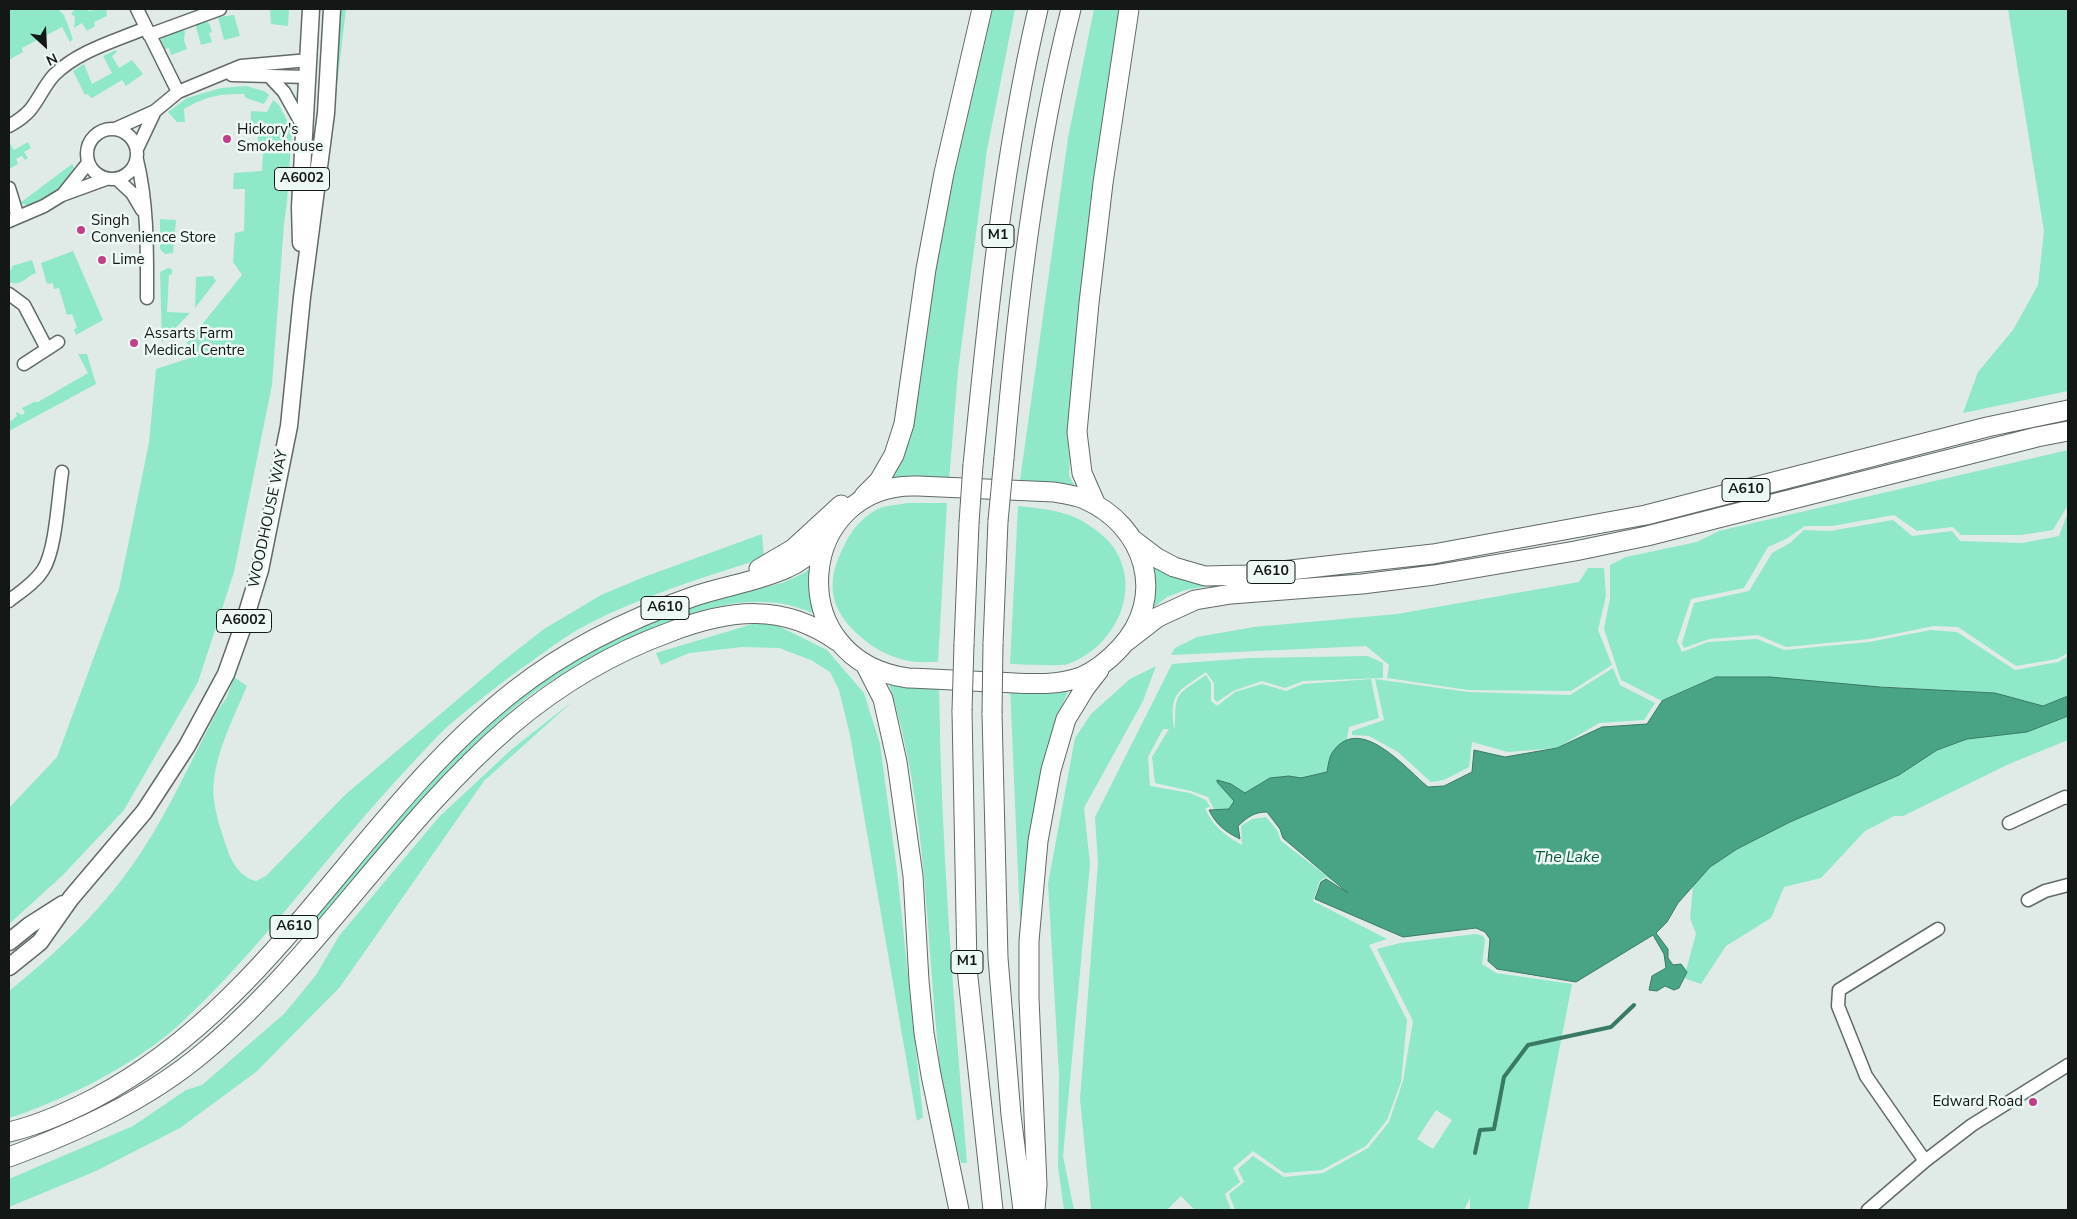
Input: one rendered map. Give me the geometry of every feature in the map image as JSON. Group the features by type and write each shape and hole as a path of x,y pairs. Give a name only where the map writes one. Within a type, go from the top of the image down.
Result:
{"highway":[{"path":"982,9 942,183 926,269 908,384 904,424 894,455 879,481 848,511 828,538 819,565 818,582 822,610 837,641 852,656 866,666 884,674 908,678 1053,684 1083,676 1107,662"},
{"name":"M1","path":"993,1210 967,968 962,712 968,522 989,305 999,228 1012,144 1038,9"},
{"name":"M1","path":"1023,1210 1011,1115 998,958 992,713 993,644 998,521 1020,301 1038,170 1071,9"},
{"path":"1096,505 1082,473 1077,432 1103,183 1129,9"},
{"path":"732,585 794,549 860,486 875,468 892,438 908,384"},
{"name":"A610","path":"1132,539 1174,567 1205,576 1246,574 1433,554 1646,515 1970,431 2068,410"},
{"name":"A610","path":"1127,641 1158,617 1195,600 1231,594 1362,584 1434,575 1575,551 1647,536 2068,431"},
{"path":"861,499 885,489 905,486 1054,492 1077,496 1108,513 1132,539 1145,574 1147,590 1145,605 1139,623 1127,641 1085,688 1066,719 1057,744 1038,841 1029,940 1029,998 1037,1185 1035,1210"},
{"name":"A610","path":"9,1132 47,1120 111,1090 163,1056 196,1029 249,979 394,810 450,748 485,714 543,669 601,636 692,597 788,568 808,556 828,538"},
{"name":"A610","path":"9,1156 99,1120 138,1098 204,1052 301,955 399,841 484,749 537,704 582,674 630,648 656,637 685,626 731,615 768,613 784,616 810,625 837,641"},
{"path":"866,666 883,699 897,762 913,876 924,1033 959,1210"}],"main road":[{"name":"WOODHOUSE WAY","path":"302,297 300,207 304,128 312,70 311,9"},
{"name":"A6002","path":"312,70 320,64 321,9"},
{"name":"WOODHOUSE WAY","path":"9,967 40,942 71,898 144,812 187,746 226,674 260,570 289,426 302,297 327,99 332,9"},
{"path":"312,70 327,99"},
{"name":"WOODHOUSE WAY","path":"9,942 30,925 71,898"}],"street":[{"path":"137,9 178,92"},
{"path":"9,126 20,120 31,110 42,90 63,67 87,52 147,31 220,9"},
{"path":"144,212 132,193 111,179 96,174 88,163 87,152 90,142 96,135 103,130 115,129 155,111 178,92 241,66 312,70"},
{"path":"214,77 245,74 269,76 312,70"},
{"path":"269,76 284,92 304,128"},
{"path":"9,188 14,219 44,206 62,195 127,174 155,111"},
{"path":"115,129 128,134 135,143 142,180 148,260 144,289"},
{"path":"62,195 88,163"},
{"path":"9,294 24,305 53,346 24,364"},
{"path":"9,602 33,582 43,570 51,553 62,472"},
{"path":"2009,823 2065,797 2068,798"},
{"path":"2028,900 2045,892 2068,885"},
{"path":"1924,1161 1866,1076 1838,1006 1837,998 1839,990 1938,929"},
{"path":"1868,1210 1924,1161 1972,1125 2068,1065"}],"shaded area":[{"path":"9,9 59,10 64,15 73,39 70,42 62,27 22,48 23,52 9,60"},
{"path":"75,9 88,9 88,11 106,9 107,16 94,22 95,26 87,31 82,23 74,28 75,17 71,14"},
{"path":"270,9 289,9 288,26 271,24"},
{"path":"337,9 346,9 329,154 337,27"},
{"path":"990,9 1015,9 987,150 958,371 949,481 884,484 916,386 954,163"},
{"path":"1094,9 1121,9 1073,384 1069,476 1077,490 1019,487 1068,138"},
{"path":"2008,9 2068,9 2068,391 1963,413 1978,372 2013,330 2038,285 2044,231"},
{"path":"234,15 240,36 224,40 218,17"},
{"path":"203,20 210,26 212,32 209,33 212,42 201,45 195,23"},
{"path":"177,28 185,31 184,40 187,49 171,55 169,48 165,49 161,40 163,36"},
{"path":"116,50 117,52 112,56 119,68 132,60 143,74 126,86 122,80 92,98 87,94 85,95 73,71 84,64 92,84 112,73 103,56"},
{"path":"246,86 264,91 269,95 264,104 246,98 244,94 227,95 199,101 184,109 185,122 177,122 168,112 187,98 221,88"},
{"path":"273,100 279,105 292,130 272,385 234,572 198,682 124,810 63,875 9,924 9,808 57,757 119,589 149,443 156,369 193,357 187,343 242,275 233,262 235,233 244,231 245,189 233,189 234,173 262,171 263,153 257,153 258,136 250,136 251,111 267,112"},
{"path":"9,142 14,150 28,142 31,148 24,152 28,158 25,160 22,156 16,159 18,164 9,169"},
{"path":"72,164 74,168 59,189 29,206 20,203"},
{"path":"160,219 176,220 173,253 165,254 160,249"},
{"path":"73,251 103,320 76,335 74,329 77,328 72,314 67,315 59,288 54,289 53,283 47,284 41,263"},
{"path":"32,260 36,273 17,283 9,282 9,270 12,269 12,266"},
{"path":"168,268 172,269 172,274 169,275 167,312 190,313 162,342 160,272"},
{"path":"213,276 216,281 195,308 196,277"},
{"path":"78,354 87,354 96,384 9,431 9,418 11,421 17,416 17,412 22,415 25,413 22,408 38,402 88,373"},
{"path":"2068,450 2068,505 2053,530 2021,535 1961,535 1953,527 1917,531 1894,515 1832,526 1805,526 1786,539 1768,547 1744,588 1691,599 1677,641 1682,652 1708,642 1757,639 1784,650 1869,642 1931,630 1957,632 2015,670 2058,662 2068,656 2068,696 2043,706 1995,693 1716,677 1662,701 1621,680 1604,629 1610,598 1610,565 1626,557 1697,542 1719,531"},
{"path":"907,503 947,503 938,662 908,661 876,648 850,627 842,616 833,595 834,572 838,559 854,529 863,519 880,508"},
{"path":"1018,506 1045,509 1079,519 1100,533 1111,544 1124,570 1126,586 1118,619 1109,634 1097,646 1083,657 1068,664 1010,664"},
{"path":"2068,512 2068,653 2057,659 2016,666 1958,627 1934,626 1869,639 1786,647 1758,635 1709,639 1684,648 1682,643 1694,603 1749,591 1772,553 1790,543 1804,530 1830,531 1893,520 1912,536 1952,531 1960,541 2022,543 2059,536"},
{"path":"762,534 764,558 675,587 609,614 566,637 489,692 448,726 426,748 349,834 240,963 181,1023 143,1053 100,1079 53,1101 9,1118 9,991 74,934 104,902 131,867 166,810 218,710 227,697 234,677 247,686 219,755 213,788 219,823 231,859 241,873 256,881 266,876 346,794 503,661 544,629 601,595 644,577"},
{"path":"1149,561 1165,570 1350,571 1352,575 1209,586 1185,590 1167,597 1150,610"},
{"path":"815,564 819,616 783,604 764,602 728,604 710,608 673,620 625,640 578,664 533,694 503,717 462,757 310,930 309,927 314,920 398,817 444,767 507,705 577,657 657,618 706,602 782,583 804,573"},
{"path":"1588,568 1604,568 1606,596 1598,630 1612,665 1571,691 1468,690 1387,678 1389,665 1366,646 1171,655 1175,648 1197,637 1254,627 1397,614 1579,582"},
{"path":"766,620 827,650 864,693 880,744 897,871 923,1117 917,1121 850,735 839,690 830,672 811,660 779,648 742,647 689,653 661,665 656,653"},
{"path":"1368,656 1383,663 1383,678 1303,681 1285,688 1262,681 1233,691 1217,702 1214,699 1214,683 1206,672 1182,689 1175,699 1173,706 1174,728 1177,700 1180,695 1189,686 1206,675 1211,683 1211,701 1217,706 1235,692 1262,684 1286,691 1303,684 1371,679 1379,718 1349,727 1347,739 1332,753 1327,772 1301,778 1289,776 1270,778 1245,793 1231,784 1217,782 1234,801 1229,809 1214,809 1208,797 1155,783 1152,757 1169,729 1163,729 1148,757 1150,786 1190,793 1206,800 1210,807 1205,808 1211,820 1225,834 1242,845 1241,826 1252,819 1266,817 1277,830 1281,841 1344,889 1326,877 1320,881 1313,901 1387,939 1369,945 1407,1020 1401,1082 1387,1120 1366,1146 1322,1170 1284,1173 1253,1151 1233,1168 1240,1182 1225,1194 1231,1210 1195,1210 1181,1196 1167,1210 1091,1210 1080,1099 1098,863 1095,817 1172,664 1251,658"},
{"path":"1156,666 1143,701 1084,808 1090,864 1063,1156 1074,1210 1064,1210 1058,1167 1059,1075 1048,884 1075,738 1091,714 1130,679"},
{"path":"1613,668 1620,685 1655,703 1644,720 1599,723 1557,748 1508,752 1472,742 1469,767 1444,780 1431,782 1398,752 1369,736 1352,735 1352,731 1384,720 1375,679 1468,692 1570,695"},
{"path":"888,681 939,686 945,865 967,1163 961,1163 942,1082 919,830 912,779 902,730"},
{"path":"1010,686 1070,687 1049,744 1042,772 1036,802 1020,920"},
{"path":"573,701 484,781 340,987 256,1072 180,1128 96,1171 9,1207 9,1179 133,1126 186,1090 202,1085 285,1013 316,975 339,936 439,817 512,749"},
{"path":"2068,716 2068,740 2009,764 1903,816 1894,816 1865,831 1821,878 1784,887 1771,918 1726,946 1701,984 1684,978 1696,934 1690,918 1693,886 1710,866 1737,849 1790,822 1899,775 1937,750 1967,739 2027,732"},
{"path":"1476,934 1483,936 1485,940 1482,964 1496,973 1572,984 1528,1210 1470,1210 1470,1198 1464,1210 1235,1210 1229,1194 1244,1182 1238,1169 1253,1156 1284,1177 1323,1173 1368,1148 1389,1122 1403,1081 1413,1021 1377,949 1400,943","holes":["1436,1110 1452,1120 1433,1149 1417,1139"]}],"water":[{"name":"The Lake","path":"1716,677 1770,677 1880,687 1995,693 2043,706 2068,696 2068,716 2027,732 1967,739 1937,750 1899,775 1790,822 1737,849 1710,867 1678,903 1667,922 1656,933 1668,949 1668,958 1673,965 1681,964 1687,972 1679,988 1674,990 1665,986 1657,991 1649,990 1652,976 1666,968 1664,954 1653,935 1576,982 1497,969 1488,961 1490,939 1485,932 1476,928 1403,937 1315,899 1321,882 1326,879 1348,893 1283,838 1280,829 1267,812 1251,816 1238,826 1240,839 1222,828 1209,810 1229,809 1234,801 1217,780 1231,784 1245,793 1270,778 1289,776 1301,778 1327,772 1332,753 1343,742 1355,738 1368,741 1382,748 1395,757 1428,787 1444,786 1472,772 1474,750 1505,757 1557,748 1602,727 1647,724 1662,701"}],"waterway":[{"path":"1475,1153 1480,1130 1494,1129 1504,1077 1528,1045 1611,1027 1634,1005"}],"place":[{"name":"Hickory's Smokehouse","path":"227,139"},
{"name":"Singh Convenience Store","path":"81,230"},
{"name":"Lime","path":"102,260"},
{"name":"Assarts Farm Medical Centre","path":"134,343"},
{"name":"Edward Road","path":"2033,1102"}]}
